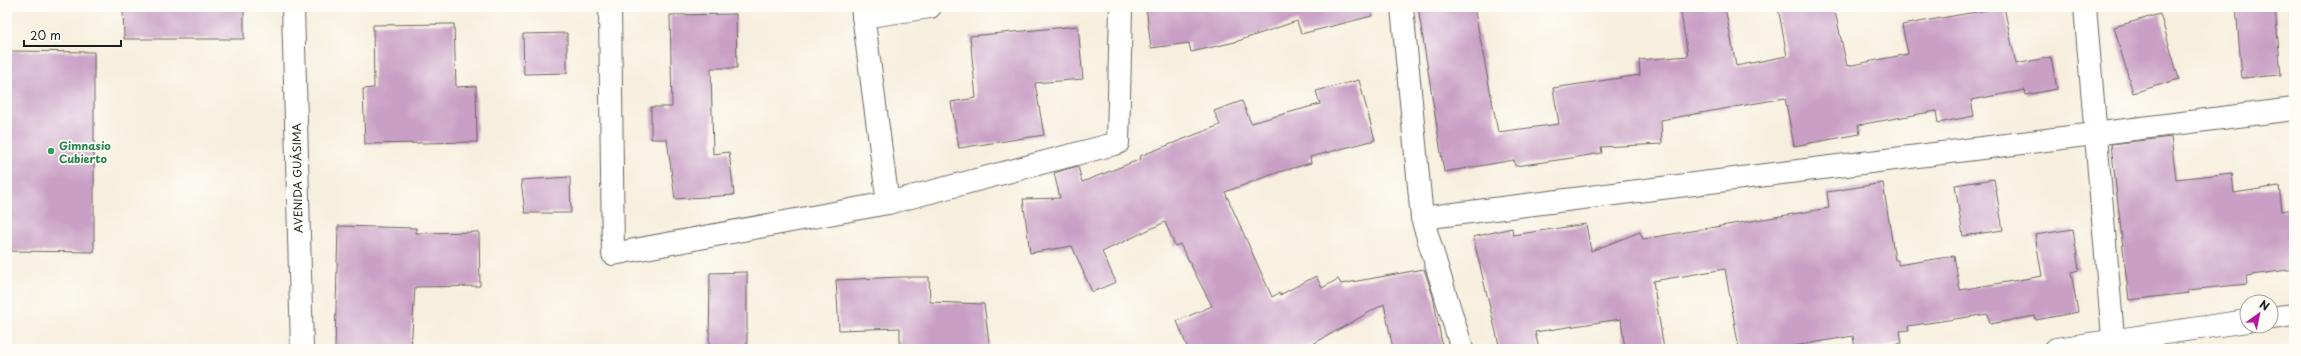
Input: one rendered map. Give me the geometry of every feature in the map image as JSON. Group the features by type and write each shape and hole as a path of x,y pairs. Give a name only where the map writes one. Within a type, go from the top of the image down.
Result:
{"street":[{"name":"AVENIDA GUÁSIMA","path":"293,7 302,349"},
{"path":"610,7 613,254 888,202 1118,143 1120,7"},
{"path":"888,202 862,12 930,7"},
{"path":"1402,7 1422,218 1462,349"},
{"path":"2085,7 2114,344"},
{"path":"1422,218 2294,109"},
{"path":"2279,317 2294,315"},
{"path":"2056,349 2114,344 2239,322"}],"building":[{"path":"123,7 244,7 244,39 124,39"},
{"path":"1146,7 1371,7 1372,16 1301,34 1297,21 1235,42 1191,52 1189,43 1151,48"},
{"path":"1418,7 1474,7 1498,132 1559,124 1553,88 1640,75 1639,60 1688,56 1680,7 1725,7 1736,66 1787,56 1778,7 1834,7 1847,66 1908,54 1902,25 2004,7 2016,64 2051,57 2057,89 2026,95 2025,90 1971,100 1974,116 1938,123 1936,111 1858,125 1860,134 1794,146 1785,98 1661,120 1662,144 1601,147 1602,153 1565,159 1515,166 1514,160 1444,172"},
{"path":"2236,7 2275,7 2281,75 2242,78"},
{"path":"736,14 737,68 711,68 713,154 729,152 734,195 675,199 667,139 651,139 651,107 672,107 670,15"},
{"path":"2160,14 2179,79 2133,93 2114,27"},
{"path":"454,24 456,87 476,86 477,142 365,144 363,89 374,88 373,25"},
{"path":"1078,26 1083,79 1035,83 1044,135 959,148 951,102 976,98 970,36"},
{"path":"567,33 567,73 524,74 523,34"},
{"name":"Gimnasio Cubierto","path":"7,51 94,52 94,252 7,251"},
{"path":"1359,80 1375,140 1310,157 1311,163 1279,172 1225,192 1272,297 1279,293 1280,295 1316,276 1322,288 1338,279 1341,284 1424,269 1433,296 1443,349 1393,349 1384,304 1304,349 1188,349 1177,321 1212,306 1180,244 1175,246 1165,222 1102,252 1116,282 1092,292 1072,246 1030,253 1023,199 1060,198 1054,173 1078,166 1082,182 1141,159 1140,156 1220,125 1214,111 1242,101 1251,123 1320,104 1316,91"},
{"path":"2171,137 2176,179 2232,173 2234,193 2279,186 2282,211 2294,209 2294,269 2246,276 2247,284 2188,290 2189,293 2129,300 2111,144"},
{"path":"570,177 571,213 525,213 521,180"},
{"path":"1994,179 2003,230 1963,236 1955,185"},
{"path":"1883,183 1895,260 1898,260 1898,265 1954,256 1960,290 2042,276 2035,235 2073,229 2079,270 2071,272 2078,312 2036,320 2035,316 1990,324 1988,314 1908,326 1909,330 1900,331 1902,343 1867,349 1855,349 1853,336 1776,349 1739,349 1725,269 1653,281 1664,349 1625,349 1621,319 1535,332 1539,349 1500,349 1473,237 1512,228 1513,235 1586,224 1591,251 1640,232 1643,239 1829,208 1827,192"},
{"path":"338,226 416,228 416,233 479,232 480,286 415,287 411,349 335,349"},
{"path":"747,272 747,349 709,349 710,273"},
{"path":"929,277 930,302 984,304 990,349 900,349 900,328 839,330 836,280"}],"place":[{"name":"Gimnasio Cubierto","path":"51,151"}]}
